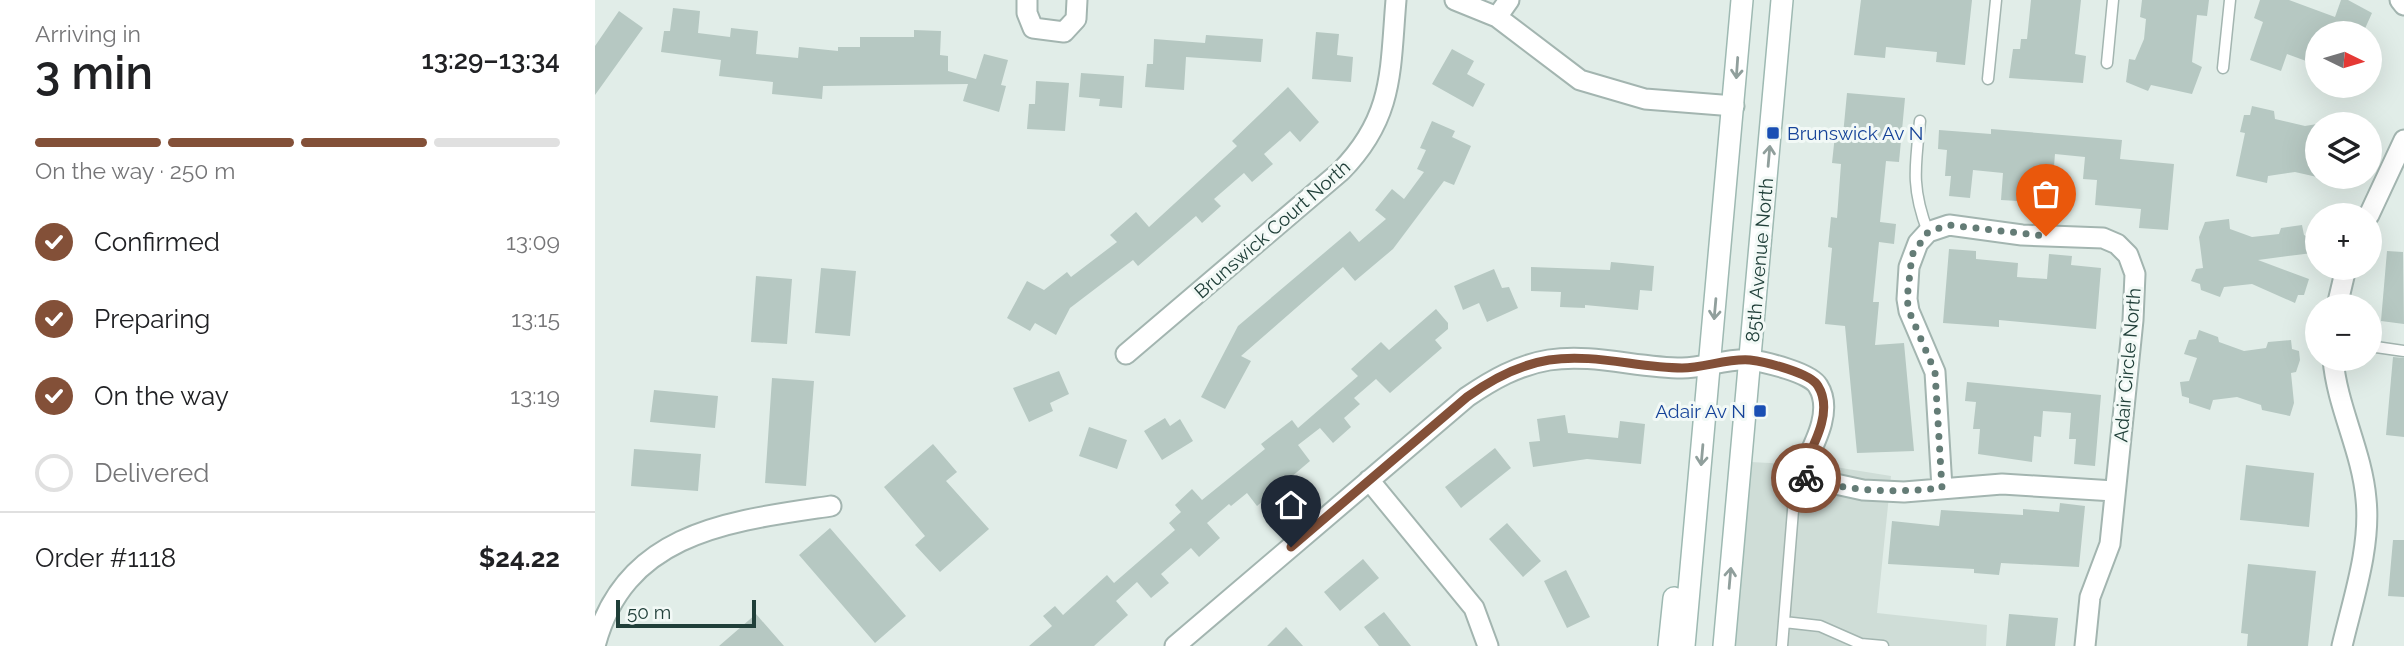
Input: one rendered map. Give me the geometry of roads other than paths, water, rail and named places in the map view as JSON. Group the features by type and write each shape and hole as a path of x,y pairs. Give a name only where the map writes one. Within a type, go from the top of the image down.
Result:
{"main road":[{"name":"85th Avenue North","path":"1684,646 1742,0"},
{"name":"85th Avenue North","path":"1724,646 1782,0"},
{"path":"1669,646 1674,594 1693,551"}],"street":[{"path":"1027,0 1027,13 1034,27 1057,33 1064,32 1076,19 1077,0"},
{"name":"Brunswick Court North","path":"1126,354 1361,151 1376,127 1385,101 1397,0"},
{"path":"1455,0 1497,17 1580,80 1645,99 1734,106"},
{"path":"1497,17 1509,0"},
{"path":"2375,203 2404,140"},
{"name":"Adair Circle North","path":"1928,232 1949,225 2022,235 2103,238 2117,244 2128,255 2135,274 2135,293 2110,544 2090,597 2085,646"},
{"path":"1928,232 1912,255 1907,299 1909,311 1935,372 1942,488"},
{"path":"1175,646 1467,397 1492,379 1521,367 1561,359 1683,368 1751,360 1807,375 1817,383 1823,395 1819,429 1799,476 1863,491 1904,492 2044,484 2114,491"},
{"path":"2335,371 2366,499 2363,552 2342,646"},
{"path":"1369,480 1474,608 1488,646"},
{"path":"596,646 601,622 614,597 654,554 681,540 752,518 831,506"}],"lane":[{"path":"1988,79 1996,0"},
{"path":"2107,63 2113,0"},
{"path":"2223,68 2230,0"},
{"path":"1920,121 1914,176 1916,199 1928,232"},
{"path":"2382,348 2404,351"},
{"path":"1782,646 1794,498 1799,476"},
{"path":"1784,622 1820,626 1861,644 1883,646"}],"place":[{"name":"Brunswick Av N","path":"1773,133"},
{"name":"Adair Av N","path":"1760,411"}]}
